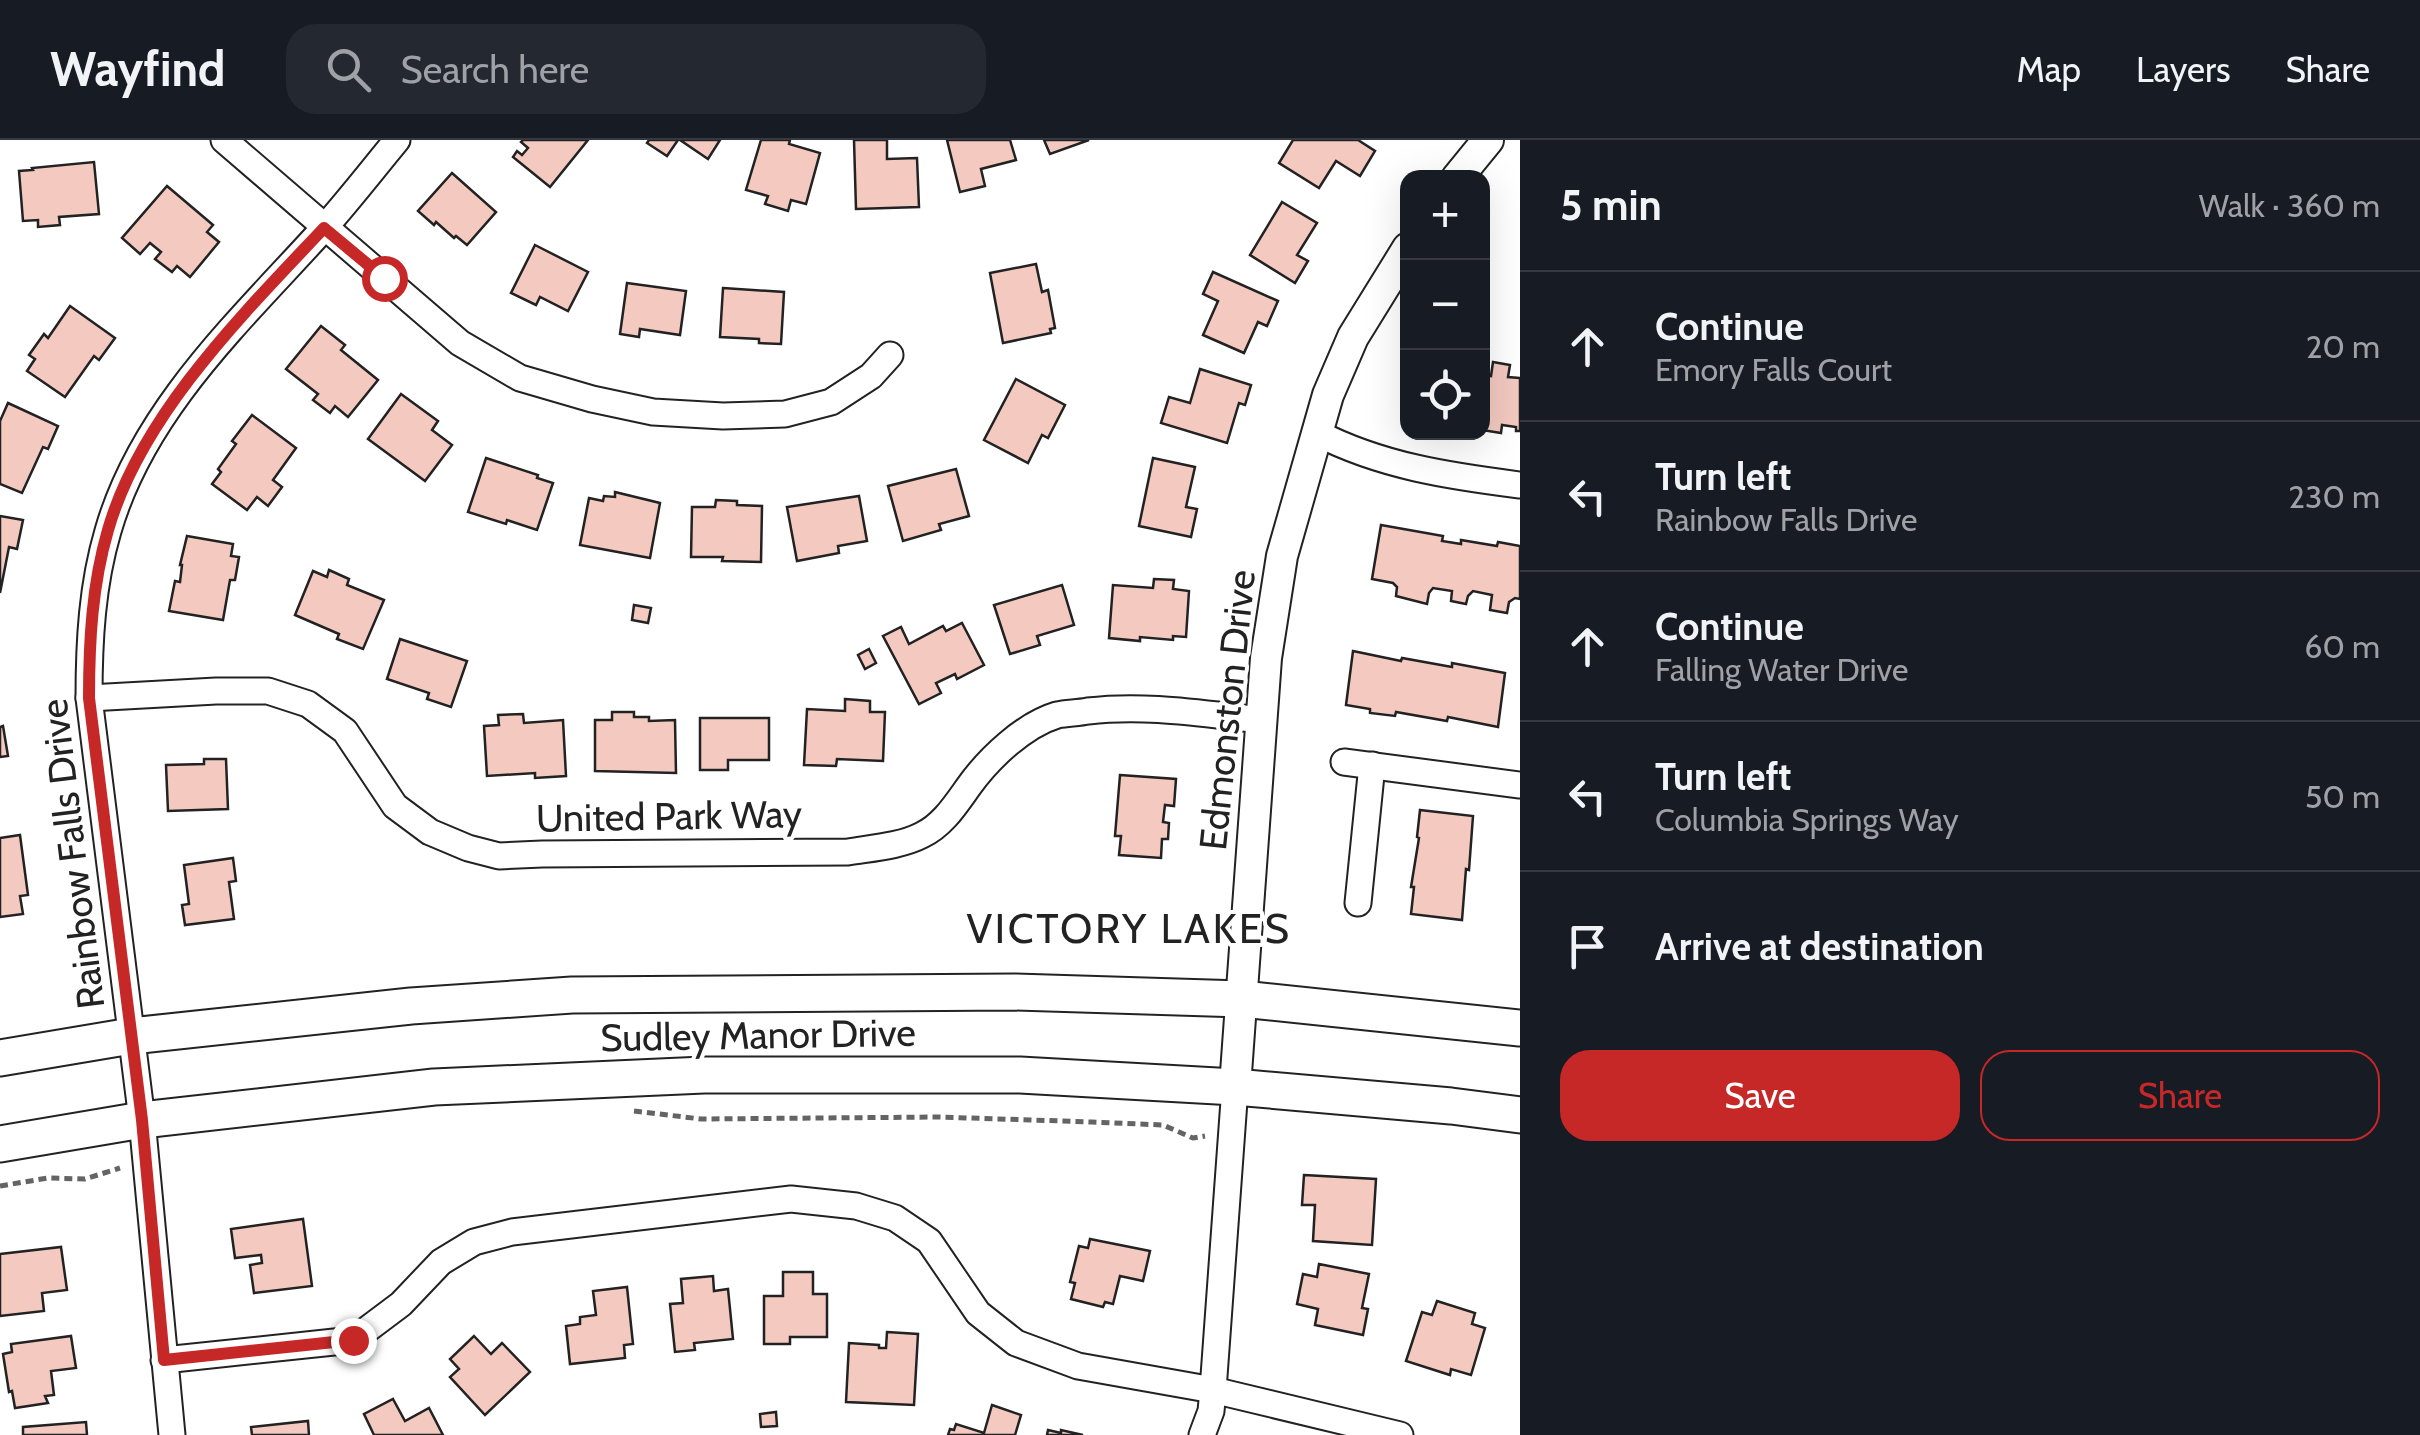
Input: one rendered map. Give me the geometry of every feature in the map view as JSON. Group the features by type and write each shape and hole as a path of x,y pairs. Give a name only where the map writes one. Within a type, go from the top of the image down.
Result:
{"main road":[{"name":"Sudley Manor Drive","path":"0,1058 132,1036 411,1006 572,995 1014,992 1242,999 1520,1028"},
{"name":"Sudley Manor Drive","path":"0,1144 142,1120 434,1087 704,1075 1020,1075 1235,1087 1520,1116"}],"street":[{"path":"224,140 460,343 520,378 653,412 784,414 830,402 871,376 890,355"},
{"name":"Rainbow Falls Drive","path":"172,1435 142,1120 89,698 89,644 96,586 108,529 132,470 165,410 397,140"},
{"path":"1464,170 1488,140"},
{"name":"Edmonston Drive","path":"1235,1087 1262,720 1282,556 1328,395 1353,337 1401,260"},
{"path":"1316,433 1400,466 1520,485"},
{"name":"United Park Way","path":"89,698 268,691 308,704 345,731 395,806 430,832 499,856 848,852 923,835 954,810 998,754 1026,731 1056,716 1149,708 1262,720"},
{"path":"1344,762 1520,785"},
{"path":"1358,903 1372,766"},
{"path":"1202,1435 1214,1390 1235,1087"},
{"path":"164,1360 353,1340 401,1304 441,1262 474,1242 512,1232 791,1199 856,1206 895,1218 930,1240 978,1313 1016,1344 1078,1366 1214,1390 1400,1435"}],"path":[{"path":"632,1111 701,1120 939,1117 1127,1124 1163,1126 1193,1138"},
{"path":"0,1186 48,1178 86,1179"}],"building":[{"path":"523,140 588,140 550,187 513,157 517,151 522,155 528,148"},
{"path":"678,140 667,156 647,143"},
{"path":"680,140 720,140 708,159"},
{"path":"761,140 790,140 789,144 820,153 806,204 791,200 788,211 765,204 768,196 746,190"},
{"path":"854,140 887,140 887,159 917,158 919,207 856,209"},
{"path":"947,140 1010,140 1016,160 981,169 985,186 960,192"},
{"path":"1044,140 1089,140 1050,154"},
{"path":"1293,140 1358,140 1375,151 1360,176 1336,161 1319,188 1279,163"},
{"path":"94,162 99,214 59,217 60,225 38,227 38,220 23,221 19,171"},
{"path":"452,173 496,212 467,245 418,211"},
{"path":"167,186 213,225 207,232 219,242 190,277 177,266 172,272 155,259 161,252 150,243 140,254 122,238"},
{"path":"1282,202 1317,223 1297,255 1308,261 1295,283 1250,255"},
{"path":"535,245 588,272 568,311 540,297 536,305 511,293"},
{"path":"1036,264 1042,292 1048,290 1055,328 1050,329 1051,333 1003,343 990,273"},
{"path":"1213,272 1278,301 1267,326 1258,322 1244,353 1203,335 1218,301 1203,294"},
{"path":"627,283 686,291 680,335 640,329 639,337 620,334"},
{"path":"723,288 784,292 781,344 720,337"},
{"path":"70,306 115,338 99,360 94,356 65,397 27,371 35,359 29,355 44,334 48,338"},
{"path":"321,326 345,345 341,350 378,380 348,417 335,406 330,413 313,400 318,394 286,369"},
{"path":"1493,362 1510,365 1508,377 1520,378 1520,431 1502,425 1501,433 1490,431"},
{"path":"1200,369 1251,385 1245,405 1239,403 1227,443 1161,423 1169,397 1190,403"},
{"path":"1016,379 1065,405 1048,438 1042,435 1028,463 984,440"},
{"path":"401,394 438,421 432,430 452,445 425,481 368,439"},
{"path":"8,403 58,426 48,449 43,447 22,493 0,484 0,421"},
{"path":"252,415 296,448 273,480 282,487 268,506 257,497 247,510 212,484 236,444 232,441"},
{"path":"486,458 553,483 537,530 468,512"},
{"path":"1153,458 1195,467 1186,507 1197,509 1191,537 1139,526"},
{"path":"956,469 969,516 939,524 941,530 903,541 888,486"},
{"path":"615,492 660,503 650,558 580,545 589,498 603,501 604,496 615,497"},
{"path":"859,496 867,541 838,546 839,553 797,561 787,507"},
{"path":"716,500 762,506 761,562 691,557 692,507 715,507"},
{"path":"0,516 23,520 17,549 9,547 0,593"},
{"path":"1381,525 1443,536 1442,541 1461,544 1461,540 1520,546 1520,599 1509,602 1507,613 1490,610 1492,595 1473,591 1466,604 1451,601 1452,591 1433,588 1427,604 1396,596 1393,583 1372,579"},
{"path":"187,536 233,544 231,556 239,557 235,580 230,580 223,620 169,611 175,581 180,582"},
{"path":"329,570 349,579 347,585 384,600 363,649 295,615 313,571 327,577"},
{"path":"1154,579 1174,580 1173,589 1189,591 1186,637 1140,637 1140,641 1109,638 1113,585 1153,588"},
{"path":"1062,585 1074,625 1037,636 1040,645 1010,654 994,605"},
{"path":"634,605 651,608 648,623 632,620"},
{"path":"962,623 984,665 957,679 955,674 936,683 941,693 919,704 883,636 901,627 909,644 943,626 946,631"},
{"path":"400,639 467,661 451,707 427,699 429,693 387,679"},
{"path":"869,649 876,663 865,669 858,655"},
{"path":"1353,651 1401,661 1402,658 1452,667 1452,663 1505,673 1498,727 1448,717 1447,721 1396,712 1395,716 1370,713 1370,709 1346,705"},
{"path":"845,699 870,701 870,712 885,712 883,761 837,759 836,766 804,765 807,709 845,711"},
{"path":"612,712 634,712 634,717 649,717 649,721 675,720 676,773 595,771 595,720 612,720"},
{"path":"523,714 524,723 563,720 566,776 487,776 484,726 499,725 498,715"},
{"path":"700,718 769,718 769,760 728,760 728,770 700,770"},
{"path":"3,726 8,756 0,757 0,727"},
{"path":"204,759 226,759 228,809 168,811 166,765 204,764"},
{"path":"1120,775 1176,779 1174,806 1165,805 1163,822 1169,823 1168,839 1162,839 1161,858 1119,855 1121,836 1115,836"},
{"path":"1420,810 1473,816 1462,920 1411,914"},
{"path":"20,835 28,895 20,896 23,914 0,917 0,838"},
{"path":"233,858 236,881 229,882 234,919 185,925 182,905 189,904 184,865"},
{"path":"1304,1175 1376,1179 1372,1245 1313,1241 1315,1205 1302,1205"},
{"path":"303,1219 312,1286 254,1293 250,1265 262,1263 261,1255 235,1258 231,1229"},
{"path":"1090,1239 1150,1251 1143,1281 1120,1276 1113,1304 1105,1302 1103,1307 1071,1299 1075,1283 1070,1282 1079,1246 1088,1248"},
{"path":"61,1247 67,1290 42,1293 44,1311 0,1316 0,1254"},
{"path":"1319,1264 1369,1274 1362,1308 1368,1309 1363,1335 1315,1325 1318,1309 1297,1304 1303,1274 1317,1277"},
{"path":"783,1272 813,1272 813,1294 827,1294 827,1337 790,1337 790,1344 764,1344 764,1296 783,1296"},
{"path":"713,1276 714,1291 728,1289 733,1339 694,1343 695,1350 675,1352 670,1304 683,1303 681,1279"},
{"path":"627,1287 633,1344 624,1345 625,1358 570,1364 566,1326 580,1324 580,1317 596,1315 593,1291"},
{"path":"1437,1301 1475,1313 1472,1324 1485,1328 1471,1375 1451,1369 1450,1375 1406,1361 1422,1312 1432,1315"},
{"path":"887,1332 918,1334 914,1405 846,1402 849,1343 886,1348"},
{"path":"71,1336 76,1368 51,1371 54,1395 45,1396 48,1403 15,1408 3,1354 12,1352 11,1344"},
{"path":"474,1336 491,1354 502,1343 530,1372 485,1415 450,1377 459,1369 450,1359"},
{"path":"393,1399 405,1421 429,1408 443,1435 374,1435 364,1414"},
{"path":"992,1405 1021,1415 1015,1435 948,1435 956,1424 984,1433"},
{"path":"776,1412 777,1426 761,1427 760,1414"},
{"path":"308,1421 309,1435 252,1435 251,1427"},
{"path":"86,1422 87,1435 23,1435 23,1427"},
{"path":"1048,1430 1061,1430 1083,1435 1047,1435"}],"district":[{"name":"VICTORY LAKES","path":"1129,928"}],"route":[{"path":"353,1340 164,1360 142,1120 89,698 89,644 108,529 132,470 165,410 324,228 384,278"}]}
